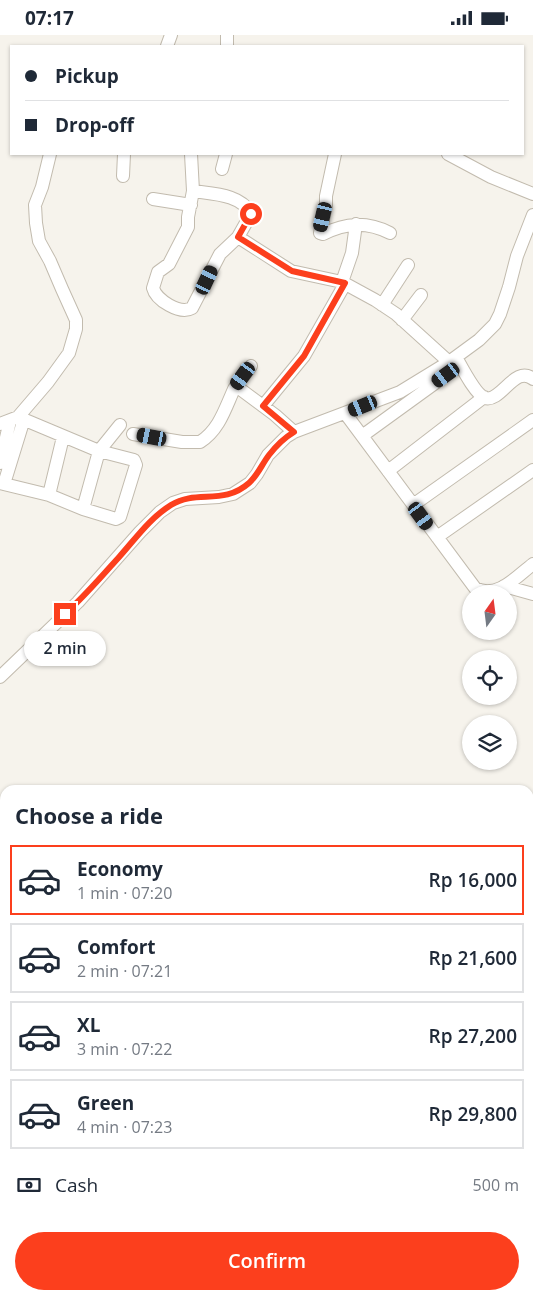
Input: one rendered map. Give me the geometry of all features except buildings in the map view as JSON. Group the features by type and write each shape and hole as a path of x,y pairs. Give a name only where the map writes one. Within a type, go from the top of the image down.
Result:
{"street":[{"path":"0,463 13,420 48,382 69,353 76,325 50,261 38,241 35,205 42,187 50,155"},
{"path":"123,176 124,155"},
{"path":"191,155 193,191 188,227 169,264 158,272 153,285 159,299 184,310 192,308 220,254 238,237 251,214 242,203 224,195 193,191"},
{"path":"222,169 226,155"},
{"path":"335,155 320,233 323,234 340,227 356,224 370,225 390,233"},
{"path":"450,155 491,177 533,194"},
{"path":"153,199 190,205"},
{"path":"362,436 455,362 495,324 510,287 517,256 529,237 533,215"},
{"path":"263,406 304,356 343,283 352,253 356,224"},
{"path":"238,237 292,271 343,283 382,305 455,362 484,397"},
{"path":"382,305 408,265"},
{"path":"402,320 421,295"},
{"path":"0,677 78,602 140,532 160,512 173,503 185,499 219,497 233,494 250,483 268,455 286,437 294,432 310,424 400,392 455,362"},
{"path":"133,434 182,443 200,442 214,430 224,414 236,386 250,366"},
{"path":"388,471 484,397 488,398 495,395 517,378 524,375 528,375 533,379"},
{"path":"236,386 294,432"},
{"path":"345,413 474,585"},
{"path":"13,420 99,451 134,460 136,465 119,519 83,509 49,495 2,483 13,420"},
{"path":"413,505 533,420"},
{"path":"83,509 99,451 120,425"},
{"path":"49,495 63,437"},
{"path":"437,537 533,470"},
{"path":"504,585 533,564"},
{"path":"518,589 533,594"}],"route":[{"path":"65,614 160,512 173,503 185,499 219,497 233,494 250,483 268,455 286,437 294,432 263,406 304,356 345,283 292,271 238,237 251,214"}]}
